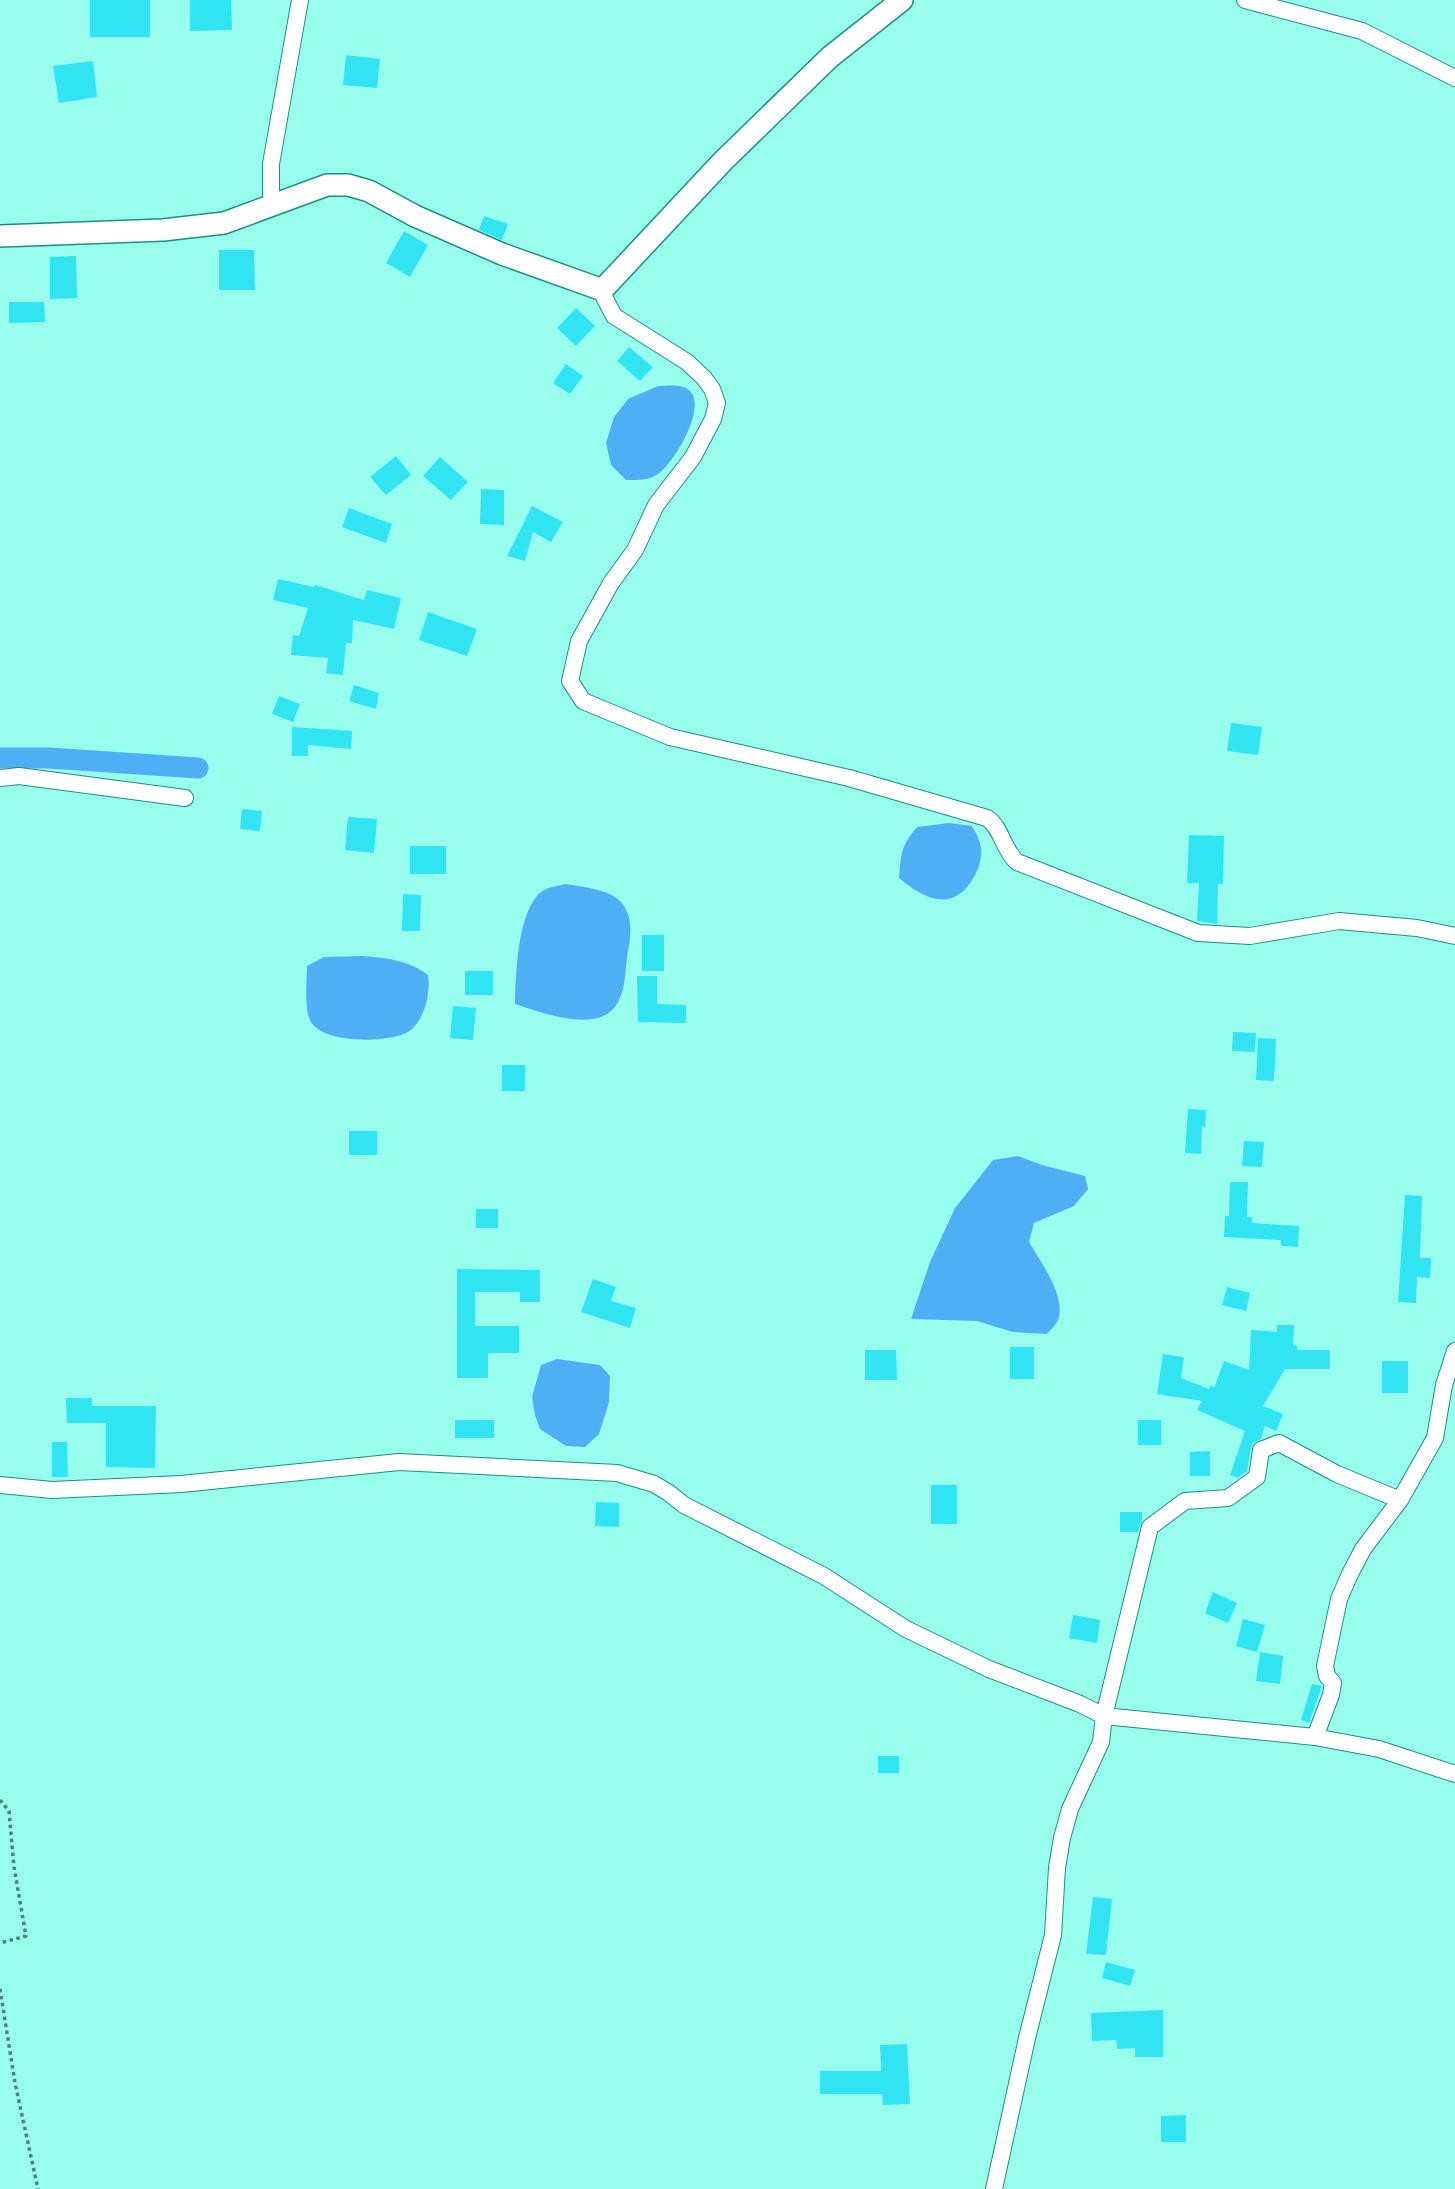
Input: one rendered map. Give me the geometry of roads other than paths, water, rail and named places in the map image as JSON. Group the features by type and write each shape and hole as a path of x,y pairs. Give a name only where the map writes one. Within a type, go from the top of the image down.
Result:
{"street":[{"path":"271,205 271,164 300,0"},
{"path":"600,289 606,286 723,161 830,57 902,0"},
{"path":"1245,0 1362,31 1455,78"},
{"path":"0,236 163,230 224,223 327,186 348,185 369,191 415,216 502,254 600,289 614,316 687,362 704,378 717,403 713,419 693,457 656,505 635,550 611,583 579,641 570,681 583,701 670,737 849,778 987,818 994,822 1010,856 1017,862 1198,933 1250,936 1339,921 1417,928 1455,936"},
{"path":"0,778 19,776 186,798"},
{"path":"1315,1737 1331,1695 1333,1683 1327,1676 1325,1666 1339,1599 1363,1549 1400,1500 1435,1438 1444,1385 1455,1351"},
{"path":"994,2189 1053,1935 1057,1868 1062,1838 1070,1810 1101,1742 1104,1716 1150,1527 1185,1501 1228,1498 1257,1478 1261,1450 1279,1443 1337,1474 1400,1500"},
{"path":"0,1485 52,1490 181,1484 399,1462 617,1473 654,1484 684,1505 824,1576 906,1629 989,1669 1104,1716 1315,1737 1379,1749 1455,1774"}],"water":[{"path":"658,386 679,386 690,391 694,399 692,422 680,447 665,468 646,479 626,480 611,465 606,443 614,417 628,399"},
{"path":"949,823 972,826 980,843 981,854 979,866 968,885 960,894 941,900 921,893 899,878 900,863 905,845 917,827"},
{"path":"565,884 613,896 624,906 629,918 630,938 620,998 604,1016 593,1019 566,1018 515,1004 520,942 528,911 535,898 544,890"},
{"path":"363,956 405,963 428,975 428,990 422,1015 406,1033 369,1040 339,1037 326,1034 310,1020 306,1001 307,966 324,957"},
{"path":"1018,1156 1085,1176 1088,1189 1074,1206 1034,1223 1029,1242 1056,1290 1060,1311 1056,1324 1047,1334 1013,1332 977,1321 911,1319 930,1262 955,1208 993,1160"},
{"path":"557,1359 600,1365 610,1376 609,1402 599,1434 585,1447 566,1446 540,1429 535,1415 532,1397 541,1365"}],"waterway":[{"path":"0,758 49,758 198,768"}]}
